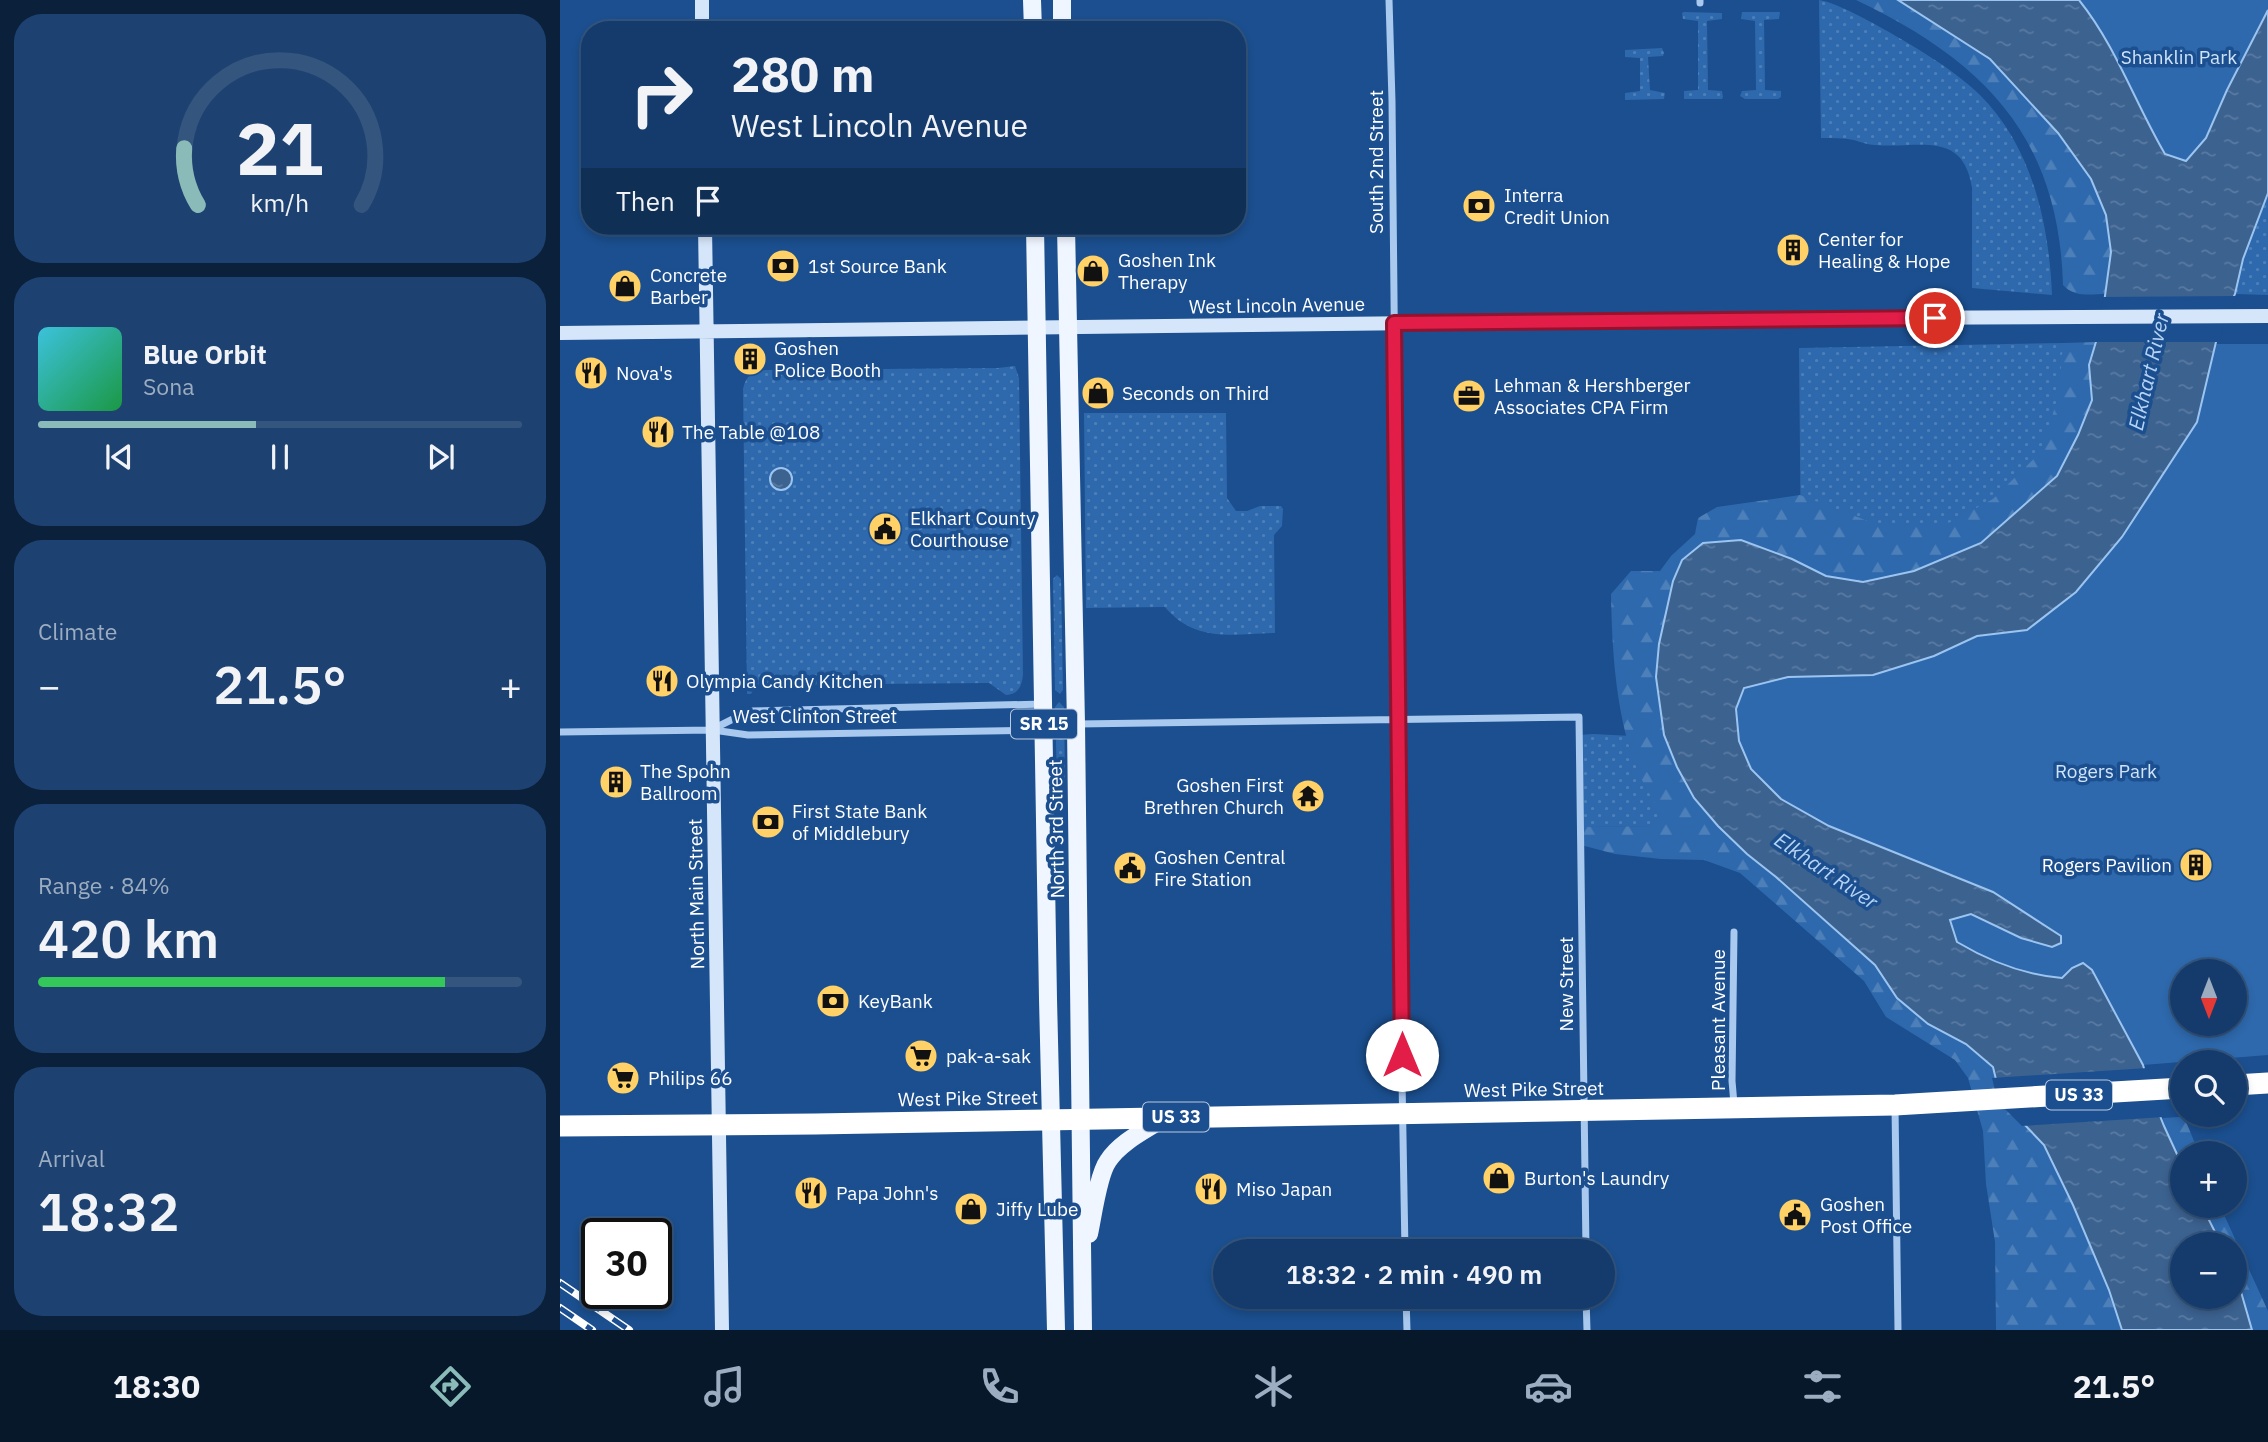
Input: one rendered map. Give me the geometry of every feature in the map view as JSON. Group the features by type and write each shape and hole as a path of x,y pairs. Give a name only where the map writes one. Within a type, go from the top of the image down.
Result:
{"highway":[{"path":"2247,1084 2268,1083"},
{"name":"West Pike Street","path":"719,1124 1895,1105 2170,1089"},
{"name":"US 33","path":"560,1126 719,1124"}],"main road":[{"path":"1032,0 1032,21"},
{"path":"1062,0 1062,21"},
{"name":"SR 15","path":"1035,235 1037,328"},
{"name":"SR 15","path":"1066,235 1068,328"},
{"name":"North 3rd Street","path":"1037,328 1056,1330"},
{"name":"North 3rd Street","path":"1068,328 1083,1330"},
{"path":"1082,1258 1107,1161 1116,1150 1164,1118"}],"street":[{"path":"702,0 702,21"},
{"name":"South 2nd Street","path":"1389,0 1405,1239"},
{"name":"North Main Street","path":"705,235 722,1330"},
{"name":"West Lincoln Avenue","path":"560,333 2266,316"},
{"name":"West Clinton Street","path":"713,730 749,710 1044,704"},
{"name":"New Street","path":"1399,720 1579,717 1586,1239"},
{"path":"1076,724 1399,720"},
{"path":"560,732 713,730"},
{"name":"West Clinton Street","path":"713,730 748,735 1044,730"},
{"name":"Pleasant Avenue","path":"1734,932 1734,1108"},
{"path":"1895,1105 1898,1330"},
{"path":"1406,1309 1407,1330"},
{"path":"1586,1309 1587,1330"}],"green space":[{"path":"1819,0 1860,17 1931,58 1970,86 1997,115 2025,161 2042,213 2052,295 1972,288 1972,188 1967,169 1959,157 1949,150 1936,146 1872,145 1850,139 1821,138"},
{"path":"1856,0 1898,0 1955,35 1990,59 2058,133 2091,179 2106,215 2111,252 2107,294 2078,294 2063,285 2058,233 2047,187 2029,146 2006,110 1977,78 1942,49"},
{"name":"Shanklin Park","path":"2079,0 2268,0 2268,10 2206,138 2186,161 2165,154 2115,55"},
{"path":"1684,12 1722,13 1722,19 1707,21 1708,90 1722,91 1722,99 1684,99 1684,91 1698,90 1698,21 1683,19"},
{"path":"1742,12 1780,12 1779,19 1764,20 1765,90 1781,91 1781,97 1778,99 1745,99 1740,96 1742,91 1756,90 1755,21 1741,19"},
{"path":"1662,48 1663,56 1648,57 1650,90 1665,93 1664,99 1625,100 1625,93 1640,91 1640,58 1625,57 1625,50"},
{"path":"2268,193 2268,295 2235,294 2243,259"},
{"path":"2096,342 2089,365 2092,400 2057,476 1980,543 1914,571 1863,582 1826,576 1792,559 1741,540 1673,581 1659,644 1656,677 1664,735 1694,798 1747,854 1875,965 1897,998 1928,1024 1966,1044 1993,1067 2001,1100 2044,1145 2109,1290 2122,1330 1996,1330 1995,1242 1986,1184 1983,1131 1968,1078 1955,1060 1886,1017 1864,981 1740,873 1704,860 1615,854 1581,845 1580,827 1656,826 1661,814 1642,781 1632,755 1617,687 1611,594 1631,571 1660,571 1671,556 1695,534 1698,518 1717,507 1800,495 1878,525 1941,527 1993,499 2042,451 2059,393 2063,343"},
{"path":"2063,343 2089,365 2024,507 1801,563 1799,348"},
{"name":"Rogers Park","path":"2216,344 2268,344 2268,1055 2247,1057 2247,1050 2170,1050 2170,1063 2143,1065 2092,971 2072,968 2062,978 2034,974 1994,961 1956,942 1950,920 1971,914 2021,938 1993,892 1829,826 1781,799 1751,769 1739,741 1736,709 1744,688 1788,677 1873,675 1934,656 1977,636 2027,630 2047,614 2161,476 2197,422"},
{"path":"1015,366 1019,378 1023,674 1019,689 1006,695 989,683 756,685 751,694 747,694 743,389 748,377 766,370"},
{"path":"1084,413 1226,413 1227,498 1236,511 1247,511 1260,506 1281,506 1283,509 1282,526 1274,535 1275,633 1230,635 1202,631 1189,626 1165,607 1086,608"},
{"path":"1057,575 1061,579 1063,690 1060,694 1055,690 1053,579"},
{"path":"1059,702 1064,707 1065,780 1061,784 1057,780 1055,707"},
{"path":"1579,735 1632,736 1718,826 1580,827"},
{"path":"2163,1118 2170,1118 2170,1127 2188,1127 2194,1141 2171,1141"},
{"path":"2208,1218 2225,1218 2232,1232 2215,1232"},
{"path":"2247,1265 2268,1311 2268,1330 2252,1330 2246,1309"}],"water":[{"name":"Elkhart River","path":"1898,0 2079,0 2115,55 2165,154 2186,161 2206,138 2268,10 2268,193 2243,259 2235,294 2220,325 2197,422 2122,537 2076,592 2027,630 1977,636 1934,656 1873,675 1788,677 1744,688 1736,709 1739,741 1751,769 1781,799 1829,826 1993,892 2061,936 2061,943 2052,947 2021,938 1971,914 1950,920 1957,942 1994,961 2034,974 2062,978 2072,968 2083,963 2092,970 2143,1065 2171,1141 2170,1218 2208,1218 2215,1232 2170,1232 2170,1309 2246,1309 2252,1330 2122,1330 2109,1290 2044,1145 2001,1100 1993,1067 1966,1044 1928,1024 1897,998 1875,965 1718,826 1694,798 1664,735 1656,677 1659,644 1673,581 1682,560 1703,543 1741,540 1792,559 1826,576 1863,582 1914,571 1981,543 2057,476 2078,435 2092,400 2089,365 2101,325 2111,252 2106,215 2091,179 2058,133 1990,59"},
{"path":"781,468 789,471 792,479 789,487 781,490 773,487 770,479 773,471"}],"pier":[{"path":"2238,296 2223,326 2220,342 2092,342 2103,297"},
{"path":"2148,1068 2164,1117 2022,1126 1998,1102 1992,1078"}],"railway":[{"path":"560,1283 629,1330"},
{"path":"560,1308 592,1330"}],"place":[{"name":"Interra Credit Union","path":"1479,206"},
{"name":"Center for Healing & Hope","path":"1793,250"},
{"name":"1st Source Bank","path":"783,266"},
{"name":"Goshen Ink Therapy","path":"1093,271"},
{"name":"Concrete Barber","path":"625,286"},
{"name":"Goshen Police Booth","path":"750,359"},
{"name":"Nova's","path":"591,373"},
{"name":"Seconds on Third","path":"1098,393"},
{"name":"Lehman & Hershberger Associates CPA Firm","path":"1469,396"},
{"name":"The Table @108","path":"658,432"},
{"name":"Elkhart County Courthouse","path":"885,529"},
{"name":"Olympia Candy Kitchen","path":"662,681"},
{"name":"The Spohn Ballroom","path":"616,782"},
{"name":"Goshen First Brethren Church","path":"1308,796"},
{"name":"First State Bank of Middlebury","path":"768,822"},
{"name":"Rogers Pavilion","path":"2196,865"},
{"name":"Goshen Central Fire Station","path":"1130,868"},
{"name":"KeyBank","path":"833,1001"},
{"name":"pak-a-sak","path":"921,1056"},
{"name":"Philips 66","path":"623,1078"},
{"name":"Burton's Laundry","path":"1499,1178"},
{"name":"Miso Japan","path":"1211,1189"},
{"name":"Papa John's","path":"811,1193"},
{"name":"Jiffy Lube","path":"971,1209"},
{"name":"Goshen Post Office","path":"1795,1215"}],"route":[{"path":"1402,1055 1394,323 1935,318"}]}
